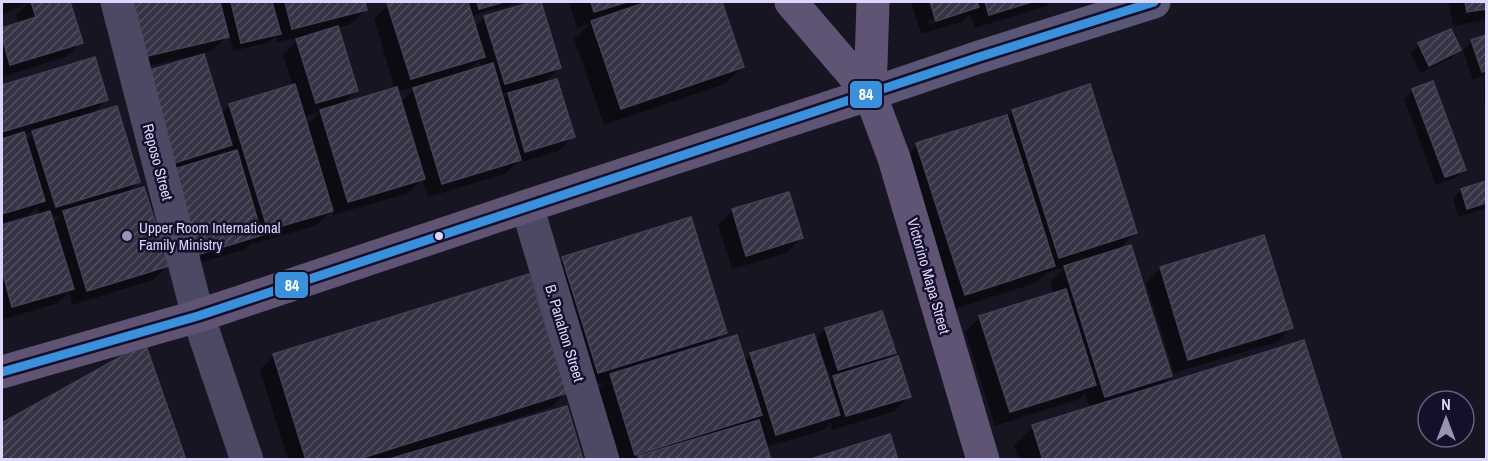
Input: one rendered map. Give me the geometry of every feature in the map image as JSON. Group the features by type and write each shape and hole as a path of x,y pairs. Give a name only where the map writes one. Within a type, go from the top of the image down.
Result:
{"main road":[{"name":"Victorino Mapa Street","path":"791,2 870,94 894,158 983,459"},
{"name":"Victorino Mapa Street","path":"870,94 873,2"},
{"path":"2,372 198,316 979,57 1154,2"}],"street":[{"name":"Reposo Street","path":"117,2 198,316 247,459"},
{"name":"B. Panahon Street","path":"527,206 603,459"}],"building":[{"path":"31,2 70,2 83,43 10,65 2,37 2,28 36,17"},
{"path":"220,2 229,37 143,57 129,3"},
{"path":"231,2 272,2 281,34 241,43"},
{"path":"285,2 365,2 367,10 292,29"},
{"path":"468,2 485,57 411,79 387,3"},
{"path":"477,2 504,2 479,9"},
{"path":"532,2 541,2 561,68 505,84 484,16"},
{"path":"591,2 627,2 594,12"},
{"path":"647,2 722,2 744,67 621,109 591,21"},
{"path":"930,2 977,2 979,7 936,21"},
{"path":"985,2 1032,2 989,15"},
{"path":"1465,2 1486,2 1486,9 1467,12"},
{"path":"338,26 358,91 316,103 296,39"},
{"path":"1451,29 1461,50 1429,66 1418,43"},
{"path":"1486,35 1486,71 1482,72 1471,40"},
{"path":"204,54 232,145 171,164 143,72"},
{"path":"95,57 108,100 2,132 2,85"},
{"path":"493,63 521,160 442,184 413,88"},
{"path":"557,79 575,137 525,152 508,93"},
{"path":"1433,81 1466,170 1445,177 1412,89"},
{"path":"295,84 333,211 268,230 229,104"},
{"path":"1090,84 1137,233 1059,258 1012,110"},
{"path":"397,87 425,179 348,202 320,110"},
{"path":"117,106 140,182 56,207 32,131"},
{"path":"1007,115 1055,266 965,295 916,143"},
{"path":"24,132 45,201 2,214 2,139"},
{"path":"237,150 262,235 197,255 171,170"},
{"path":"1486,181 1486,203 1467,209 1461,189"},
{"path":"144,187 169,266 87,291 63,211"},
{"path":"789,192 803,238 746,256 732,209"},
{"path":"50,211 74,289 12,307 2,270 2,225"},
{"path":"691,217 727,333 598,373 562,257"},
{"path":"1264,235 1293,328 1188,360 1160,267"},
{"path":"1131,245 1172,376 1105,397 1064,266"},
{"path":"529,274 567,393 356,460 306,460 273,354"},
{"path":"1066,289 1096,385 1010,412 979,316"},
{"path":"882,311 896,353 838,370 825,328"},
{"path":"814,334 840,415 776,435 750,353"},
{"path":"737,335 762,415 635,455 610,374"},
{"path":"1304,340 1342,460 1043,460 1032,425"},
{"path":"145,343 186,460 2,460 2,423"},
{"path":"898,356 911,397 846,416 833,376"},
{"path":"567,406 583,460 386,460"},
{"path":"759,420 771,460 639,460 638,456"},
{"path":"890,434 898,460 808,460"}],"transit line":[{"name":"84","path":"2,372 198,316 979,57 1154,2"}],"place":[{"name":"Upper Room International Family Ministry","path":"127,236"}]}
